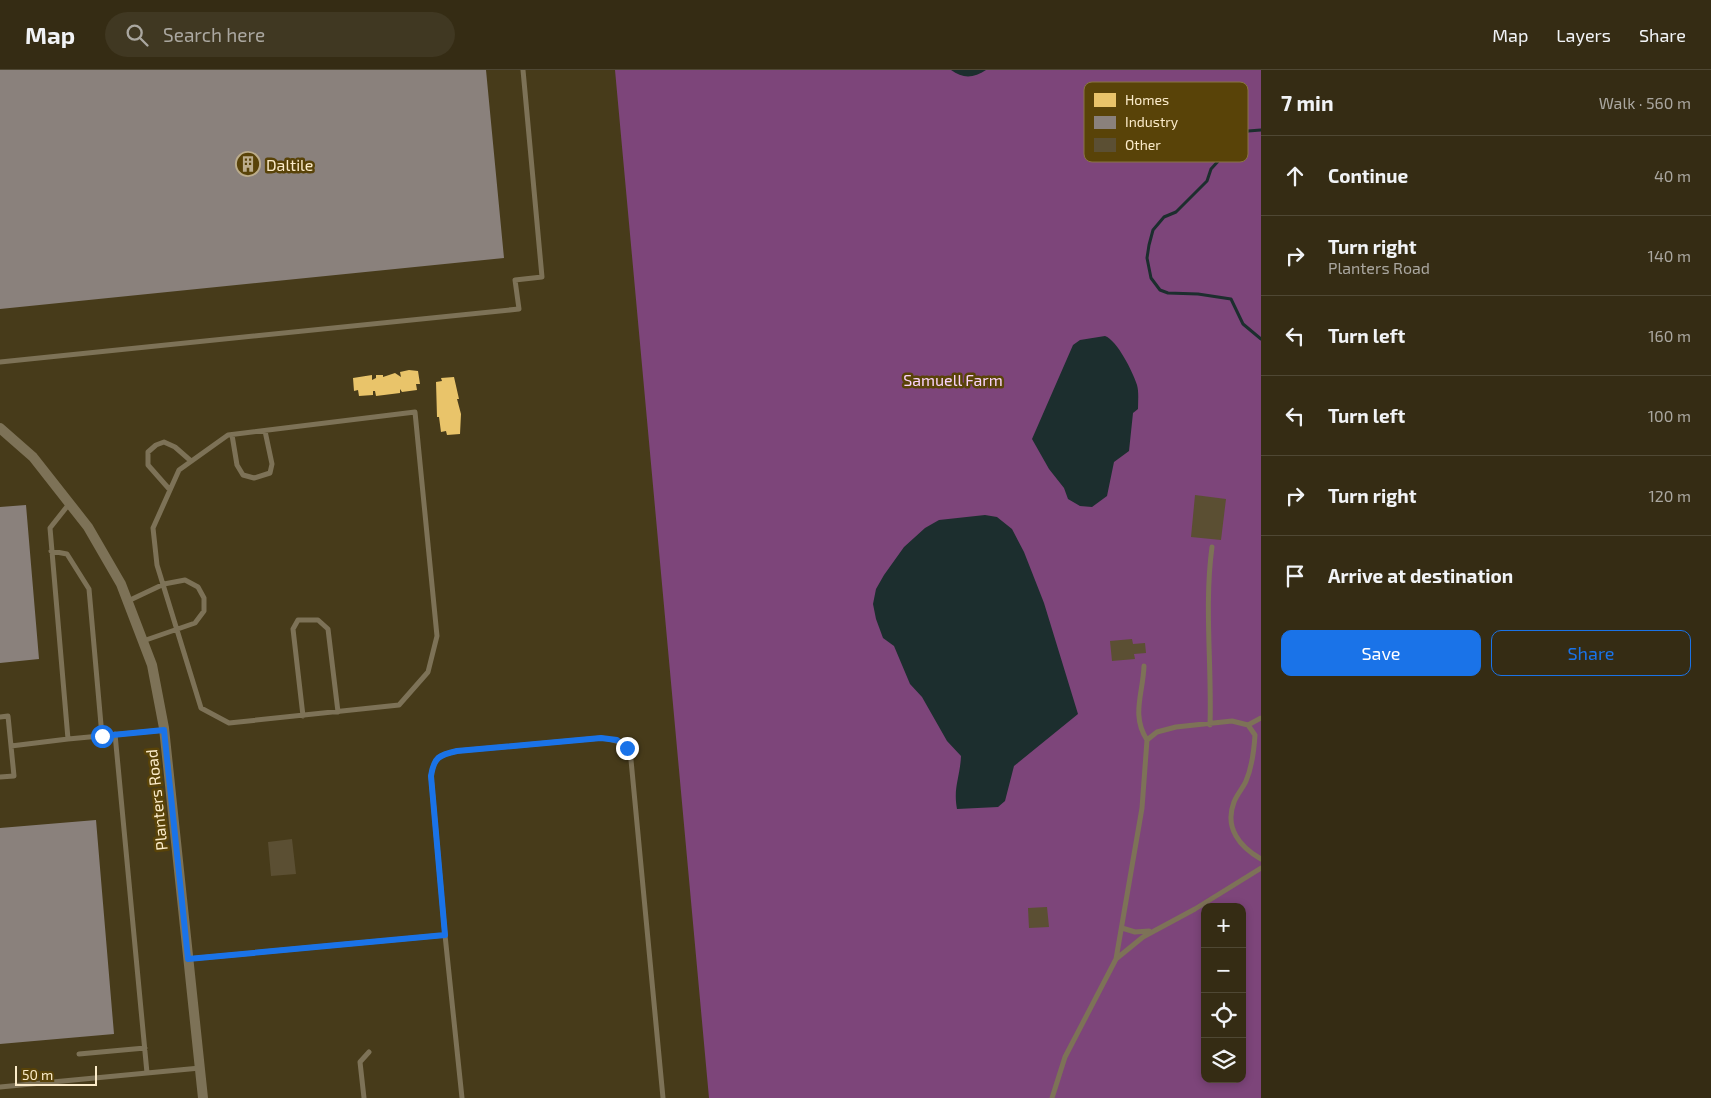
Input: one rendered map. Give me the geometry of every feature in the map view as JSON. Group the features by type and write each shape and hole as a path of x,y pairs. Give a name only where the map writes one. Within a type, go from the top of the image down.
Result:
{"street":[{"name":"Planters Road","path":"0,428 33,457 88,526 121,584 152,665 164,730 203,1098"}],"lane":[{"path":"0,362 519,310 515,280 542,276 523,70"},
{"path":"415,412 437,636 428,672 398,705 229,724 201,708 157,565 154,528 179,470 228,435 265,431 415,412"},
{"path":"232,435 237,465 244,475 254,478 270,473 272,464 265,431"},
{"path":"170,490 148,465 148,452 156,445 164,442 175,447 191,461"},
{"path":"68,739 50,528 70,503"},
{"path":"1210,725 1211,675 1208,623 1209,570 1212,547"},
{"path":"51,551 66,554 89,589 102,736"},
{"path":"128,601 164,584 185,580 198,587 204,598 204,611 196,623 177,627 143,641"},
{"path":"303,716 293,629 298,620 318,620 328,629 338,712"},
{"path":"1052,1098 1065,1057 1116,959 1142,808 1147,740 1140,728 1137,713 1143,690 1144,666"},
{"path":"0,717 8,716 14,776 0,777"},
{"path":"1248,725 1261,718"},
{"path":"1147,740 1157,732 1176,727 1210,725 1232,721 1248,725 1255,735 1254,752 1246,781 1234,802 1232,821 1235,837 1249,852 1261,859"},
{"path":"11,746 164,730"},
{"path":"115,734 147,1073"},
{"path":"462,1098 431,776 433,763 442,755 457,751 601,738 617,740 627,748 632,760 663,1098"},
{"path":"1116,959 1128,947 1155,930 1195,909 1261,868"},
{"path":"1122,928 1135,932 1155,930"},
{"path":"188,959 445,935"},
{"path":"79,1054 145,1048"},
{"path":"364,1098 360,1062 369,1052"},
{"path":"0,1087 200,1068"}],"green space":[{"name":"Samuell Farm","path":"615,70 1261,70 1261,1098 709,1098"}],"shaded area":[{"path":"951,70 986,70 977,75 964,76"},
{"path":"1105,336 1119,350 1132,372 1138,388 1138,409 1133,413 1129,451 1114,462 1107,496 1092,507 1080,506 1068,499 1064,488 1049,469 1032,439 1073,345 1080,340"},
{"path":"985,515 997,517 1012,529 1024,552 1044,603 1078,714 1014,766 1005,801 998,807 957,809 956,788 961,756 947,741 922,697 910,684 894,646 883,638 873,604 876,589 884,575 904,547 925,528 939,520"}],"building: Homes":[{"path":"418,371 420,384 416,384 417,390 402,392 400,389 400,393 376,396 375,391 373,391 373,395 359,396 358,390 354,391 353,378 372,375 372,380 376,378 376,375 383,375 383,377 395,373 401,377 400,372"},
{"path":"454,377 461,414 460,434 447,435 446,431 441,432 439,417 437,417 436,382 442,381 441,378"}],"building: Industry":[{"name":"Daltile","path":"0,70 486,70 504,258 0,309"},
{"path":"26,505 39,659 0,663 0,507"},
{"path":"96,820 114,1034 0,1044 0,828"}],"building: Other":[{"path":"1195,495 1226,499 1221,540 1191,537"},
{"path":"1132,639 1133,644 1145,643 1146,653 1134,654 1135,659 1112,661 1110,641"},
{"path":"292,839 296,874 271,876 268,842"},
{"path":"1047,907 1049,927 1029,928 1028,908"}],"waterway":[{"path":"1248,131 1261,130"},
{"path":"1217,162 1211,169 1207,181 1176,212 1164,217 1153,230 1147,258 1151,278 1160,290 1168,293 1198,294 1231,299 1243,324 1261,339"}],"place":[{"name":"Daltile","path":"248,164"}],"route":[{"path":"102,736 164,730 188,959 445,935 431,776 433,763 442,755 457,751 601,738 617,740 627,748"}]}
